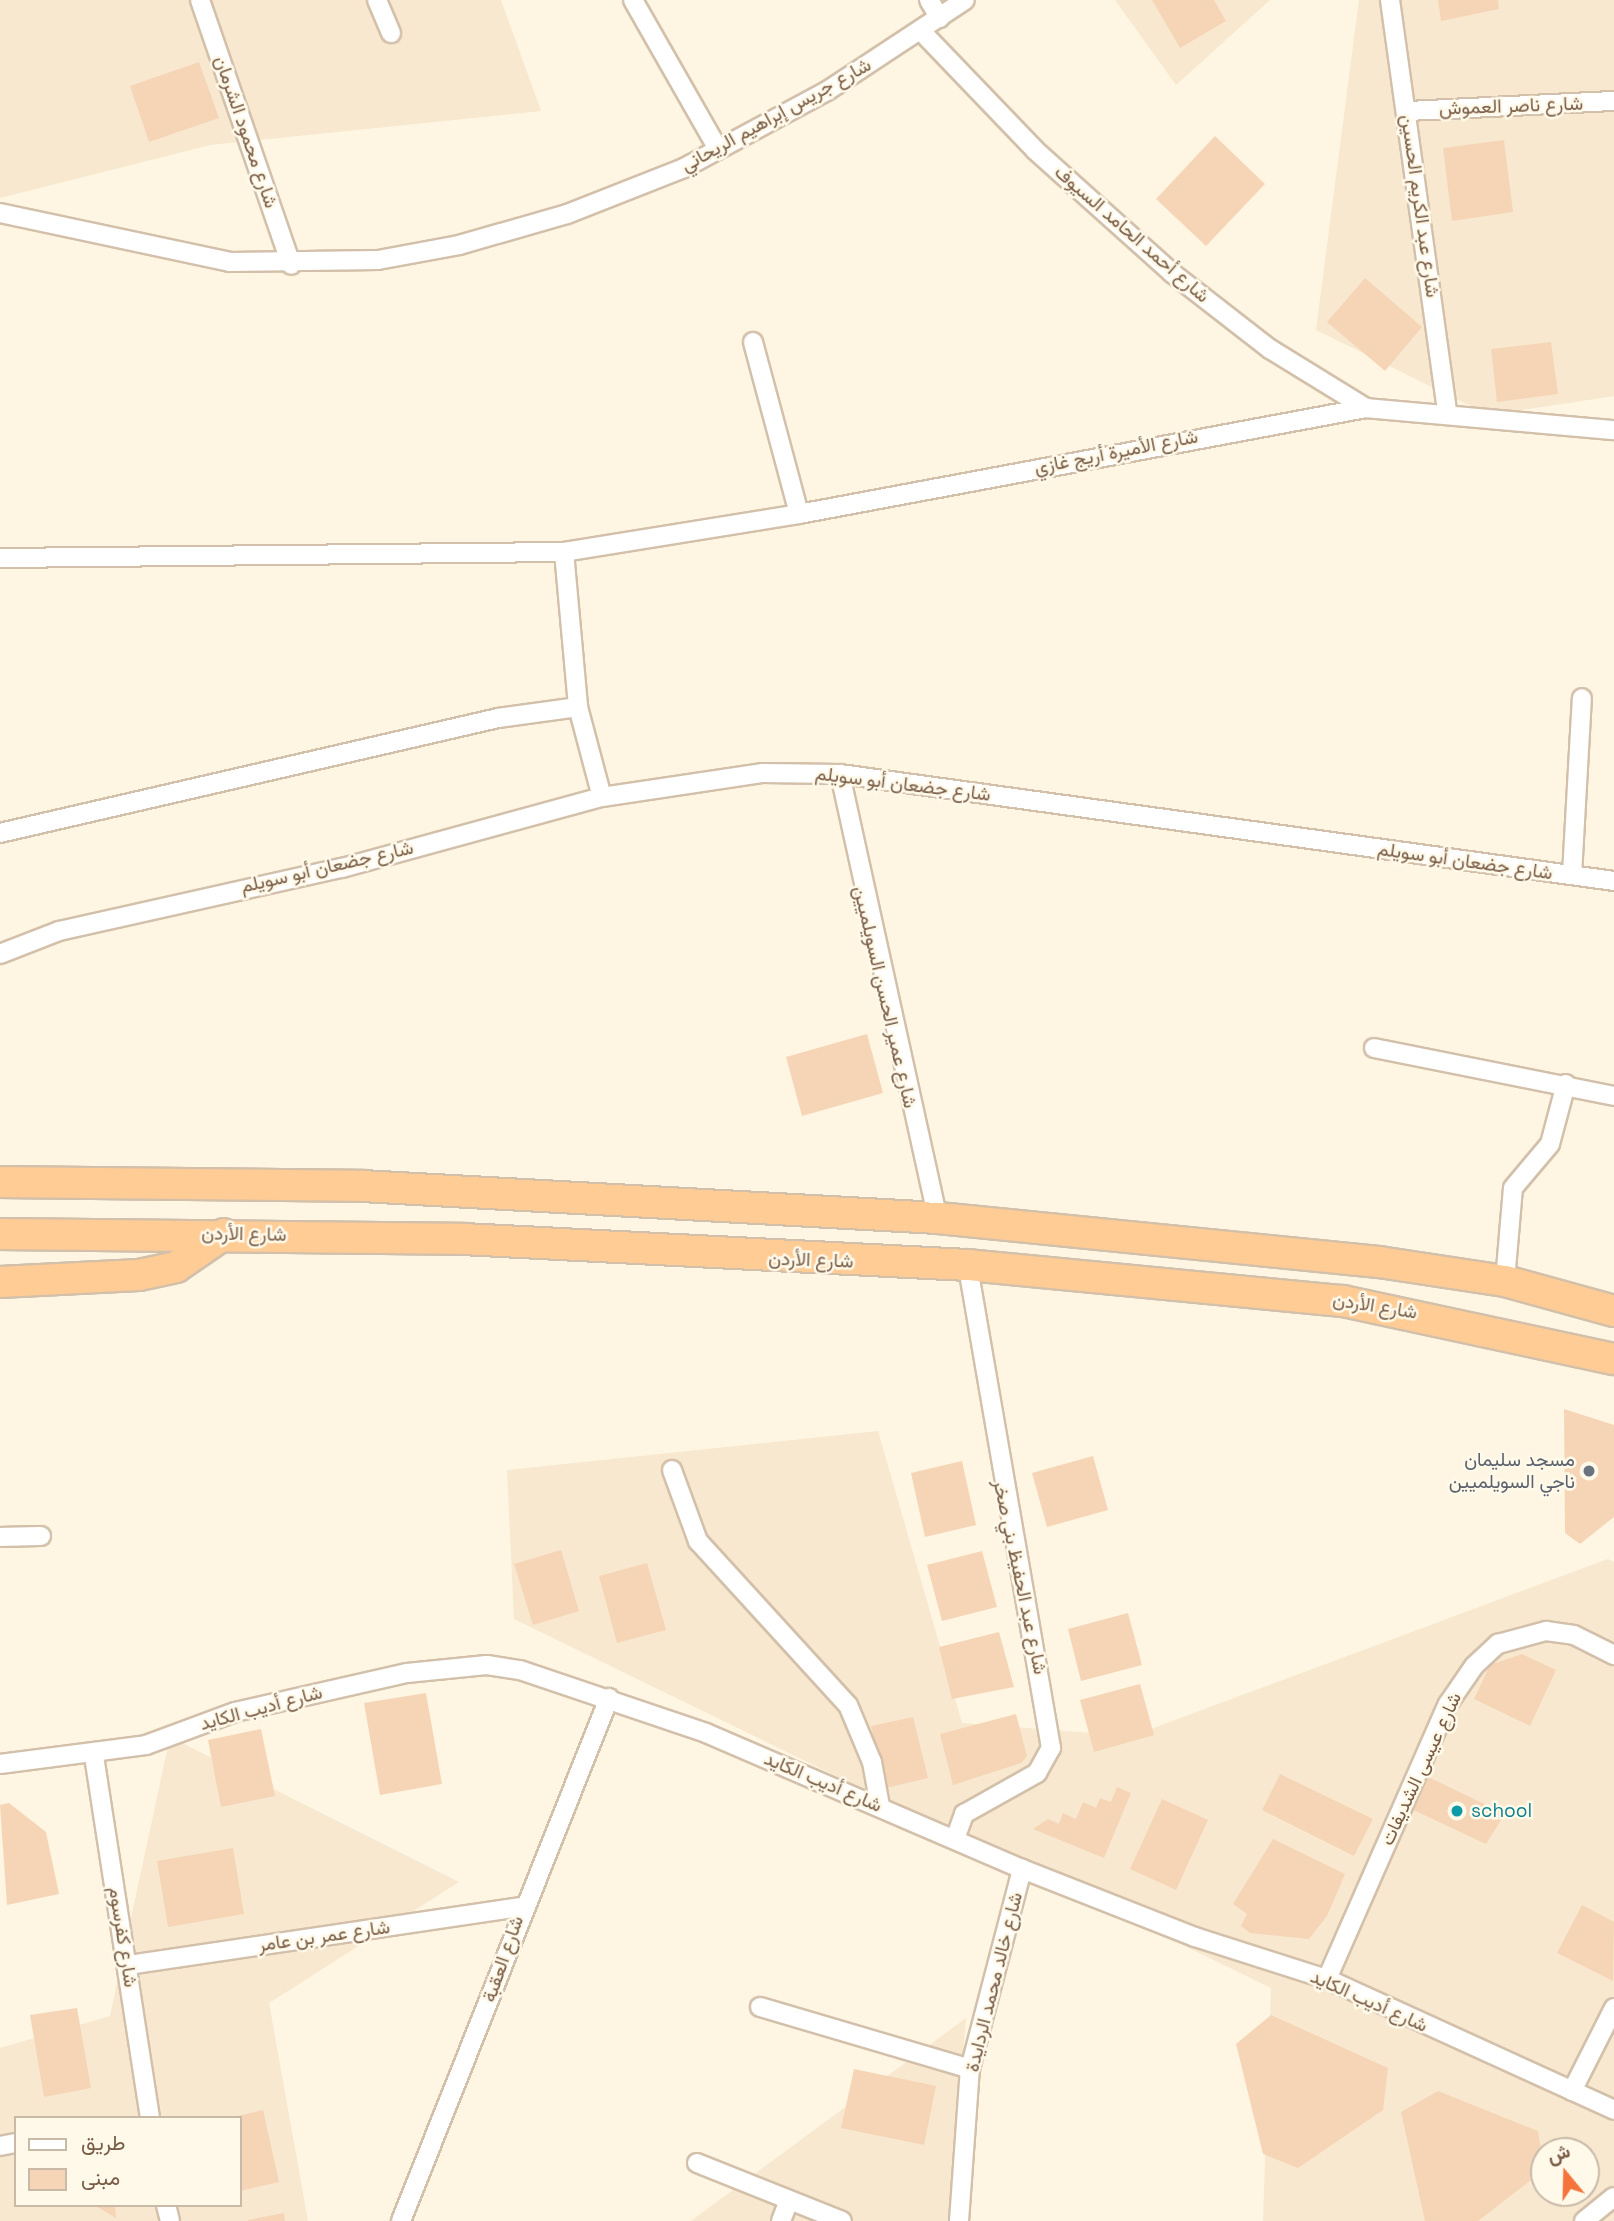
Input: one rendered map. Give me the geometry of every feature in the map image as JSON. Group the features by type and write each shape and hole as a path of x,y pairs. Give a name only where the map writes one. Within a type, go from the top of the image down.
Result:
{"highway":[{"path":"0,1162 166,1184"},
{"path":"0,1182 376,1187 938,1218 1284,1250 1505,1281 1614,1311"},
{"name":"شارع الأردن","path":"0,1234 224,1234 968,1265 1343,1300 1614,1359"},
{"path":"0,1282 139,1275 176,1267 224,1234"}],"street":[{"path":"377,0 391,33"},
{"path":"633,0 718,149"},
{"path":"929,0 940,18"},
{"name":"شارع جريس إبراهيم الريحاني","path":"0,214 177,255 291,265 378,260 459,245 567,214 718,149 921,31 965,0"},
{"name":"شارع عبد الكريم الحسين","path":"1390,0 1408,111 1447,412"},
{"name":"شارع محمود الشرمان","path":"202,1 291,265"},
{"name":"شارع أحمد الحامد السيوف","path":"921,31 1035,150 1172,272 1270,349 1366,408"},
{"name":"شارع ناصر العموش","path":"1408,111 1614,101"},
{"path":"753,342 799,514"},
{"name":"شارع الأميرة أريج غازي","path":"0,558 564,552 799,514 1366,408 1447,412 1614,430"},
{"path":"564,552 578,708 602,797"},
{"path":"1572,875 1582,698"},
{"path":"0,833 498,718 578,708"},
{"name":"شارع جضعان أبو سويلم","path":"0,954 60,930 342,868 602,797 700,779 840,774 1614,881"},
{"name":"شارع عمير الحسن السويلميين","path":"840,774 938,1218"},
{"path":"1374,1048 1566,1084 1614,1096"},
{"path":"1505,1281 1513,1188 1550,1144 1566,1084"},
{"name":"شارع عبد الحفيظ بني صخر","path":"955,1839 964,1814 1037,1773 1051,1748 968,1265"},
{"path":"672,1470 698,1541 848,1704 872,1762 880,1806"},
{"path":"0,1537 41,1536"},
{"name":"شارع عيسى الشديفات","path":"1327,1979 1448,1704 1474,1666 1498,1644 1546,1631 1574,1635 1614,1655"},
{"name":"شارع أديب الكايد","path":"0,1764 94,1756 271,1703 454,1667 520,1670 609,1698 880,1806 1023,1869 1195,1937 1327,1979 1614,2110"},
{"name":"شارع العقبة","path":"401,2221 521,1907 609,1698"},
{"name":"شارع كفرسوم","path":"94,1756 150,2116"},
{"name":"شارع خالد محمد الردايدة","path":"959,2221 970,2069 1023,1869"},
{"name":"شارع عمر بن عامر","path":"128,1965 521,1907"},
{"path":"760,2007 970,2069"},
{"path":"1572,2091 1614,2008"},
{"path":"696,2163 842,2221"},
{"path":"1584,2221 1614,2197"},
{"path":"781,2221 789,2200"}],"shaded area":[{"path":"0,0 501,0 541,111 210,145 0,198"},
{"path":"1115,0 1270,0 1176,85"},
{"path":"1359,0 1614,0 1614,396 1489,415 1316,330"},
{"path":"878,1431 962,1723 1132,1736 1608,1559 1614,1562 1614,2221 1263,2221 1271,1988 514,1619 507,1470"},
{"path":"170,1737 459,1882 269,2003 308,2221 0,2221 0,2048 110,2016"},
{"path":"966,2018 949,2221 691,2221"}],"building":[{"path":"1152,0 1214,0 1226,21 1180,48"},
{"path":"1438,0 1498,0 1499,9 1441,21"},
{"path":"199,62 219,118 149,142 130,86"},
{"path":"1215,136 1265,184 1206,246 1156,199"},
{"path":"1504,140 1513,212 1452,221 1443,148"},
{"path":"1365,278 1422,327 1385,371 1327,322"},
{"path":"1551,342 1558,394 1497,402 1491,349"},
{"path":"867,1034 883,1093 802,1116 786,1057"},
{"name":"مسجد سليمان ناجي السويلميين","path":"1564,1409 1614,1425 1614,1517 1580,1544 1565,1533"},
{"path":"1093,1456 1108,1510 1047,1527 1032,1473"},
{"path":"962,1461 976,1525 925,1537 911,1473"},
{"path":"561,1550 579,1611 533,1625 514,1564"},
{"path":"982,1551 997,1607 942,1621 927,1565"},
{"path":"647,1563 666,1630 617,1643 599,1576"},
{"path":"1128,1613 1142,1665 1081,1681 1068,1629"},
{"path":"999,1632 1014,1687 952,1699 939,1647"},
{"path":"1522,1654 1556,1670 1530,1726 1474,1699 1490,1665"},
{"path":"1140,1684 1154,1735 1094,1752 1080,1700"},
{"path":"426,1693 442,1784 380,1795 364,1703"},
{"path":"1016,1714 1027,1756 1021,1763 953,1785 940,1734"},
{"path":"913,1717 928,1778 886,1788 871,1726"},
{"path":"261,1729 275,1796 221,1807 208,1740"},
{"path":"1280,1774 1373,1819 1354,1856 1262,1810"},
{"name":"school","path":"1422,1774 1505,1814 1486,1844 1409,1808"},
{"path":"1117,1787 1131,1793 1104,1858 1033,1829 1048,1819 1059,1824 1063,1813 1076,1819 1083,1802 1096,1808 1100,1798 1111,1802"},
{"path":"1162,1799 1208,1820 1176,1890 1130,1869"},
{"path":"9,1803 46,1832 59,1894 7,1905 0,1805"},
{"path":"1273,1839 1345,1874 1327,1916 1309,1939 1250,1933 1241,1926 1247,1914 1233,1904"},
{"path":"233,1848 244,1914 168,1927 157,1861"},
{"path":"1582,1905 1614,1922 1613,1981 1557,1953"},
{"path":"77,2008 91,2088 44,2097 30,2015"},
{"path":"1271,2015 1388,2068 1383,2110 1298,2168 1263,2154 1236,2044"},
{"path":"854,2069 936,2086 924,2145 841,2128"},
{"path":"1438,2091 1538,2131 1539,2137 1530,2137 1530,2181 1478,2221 1425,2221 1401,2112"},
{"path":"263,2110 279,2182 242,2191 242,2116 237,2116"},
{"path":"97,2207 115,2207 116,2218"},
{"path":"284,2213 285,2221 248,2221 248,2220"}],"place":[{"name":"مسجد سليمان ناجي السويلميين","path":"1589,1471"},
{"name":"school","path":"1457,1811"}]}
